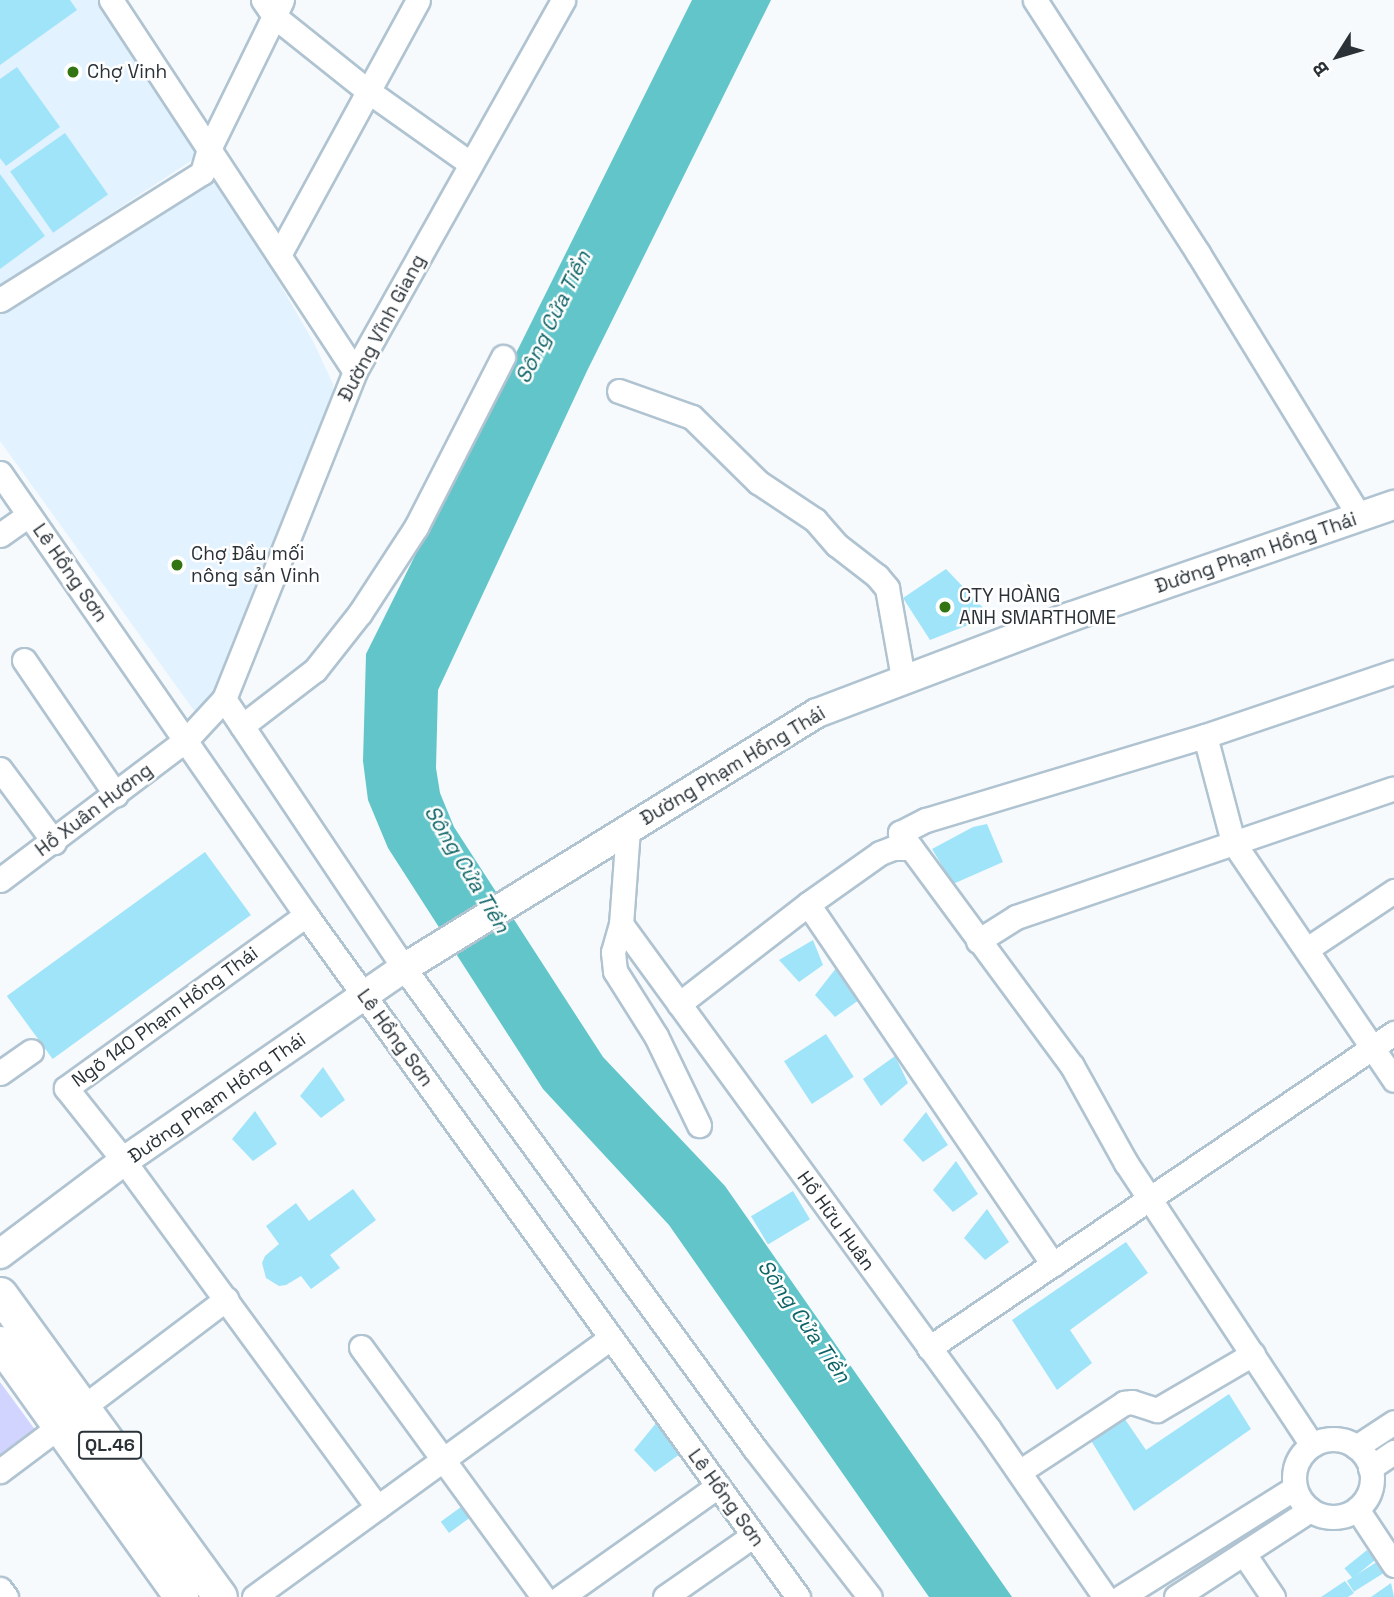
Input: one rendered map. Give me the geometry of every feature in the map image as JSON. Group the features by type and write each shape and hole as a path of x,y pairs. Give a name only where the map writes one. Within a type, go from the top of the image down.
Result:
{"highway":[{"name":"QL.46","path":"0,1294 71,1417 181,1597"},
{"name":"QL.46","path":"0,1343 71,1417 220,1597"}],"main road":[{"name":"Đường Phạm Hồng Thái","path":"0,1254 124,1161 404,968 817,713 903,678 1394,505"}],"street":[{"path":"111,0 355,371"},
{"path":"279,255 418,0"},
{"name":"Đường Vĩnh Giang","path":"187,739 224,699 355,371 563,0"},
{"path":"1035,0 1198,253 1360,517"},
{"path":"0,300 192,181 204,170 209,149 273,5 368,91 471,164"},
{"path":"242,726 315,670 360,613 416,527 503,357"},
{"path":"619,391 692,417 758,482 815,520 837,545 877,576 887,588 903,678"},
{"name":"Lê Hồng Sơn","path":"0,473 187,739 306,915 754,1535 788,1593"},
{"path":"0,535 29,515"},
{"path":"24,660 116,795"},
{"path":"1312,1445 1126,1163 1072,1066 900,833 926,820 1205,736 1394,672"},
{"path":"224,699 404,968 755,1449 870,1597"},
{"path":"1205,736 1233,842 1252,874 1307,949 1394,1080"},
{"name":"Hồ Xuân Hương","path":"0,880 54,842 187,739"},
{"path":"0,769 54,842"},
{"path":"978,941 1016,918 1394,788"},
{"path":"628,829 621,924 613,952 615,971 656,1036 699,1125"},
{"path":"679,1004 808,904 880,853 893,848 911,848"},
{"path":"1307,949 1394,891"},
{"path":"808,904 1053,1265"},
{"name":"Ngõ 140 Phạm Hồng Thái","path":"124,1161 65,1088 306,915"},
{"name":"Hồ Hữu Huân","path":"621,924 1019,1472 1105,1597"},
{"path":"929,1348 1394,1033"},
{"path":"0,1073 31,1051"},
{"path":"124,1161 377,1507"},
{"path":"0,1471 226,1299"},
{"path":"254,1597 611,1338"},
{"path":"361,1347 543,1597"},
{"path":"1019,1472 1124,1403 1132,1402 1157,1410 1253,1354"},
{"path":"1356,1447 1394,1422"},
{"path":"1334,1439 1356,1447 1370,1468 1369,1490 1357,1508 1338,1517 1328,1517 1310,1510 1295,1488 1298,1459 1312,1445 1334,1439"},
{"path":"1370,1468 1394,1452"},
{"path":"561,1597 718,1486"},
{"path":"1121,1597 1295,1488"},
{"path":"1357,1508 1394,1565"},
{"path":"1176,1597 1310,1510"},
{"path":"665,1597 754,1535"},
{"path":"1244,1554 1273,1597"},
{"path":"0,1589 6,1597"}],"shaded area":[{"name":"Chợ Vinh","path":"0,0 98,0 196,144 197,157 0,286"},
{"name":"Chợ Đầu mối nông sản Vinh","path":"206,177 220,181 313,341 333,384 333,394 216,689 195,712 0,441 0,311"},
{"path":"0,1382 36,1431 0,1457"}],"water":[{"name":"Sông Cửa Tiền","path":"692,0 771,0 587,371 438,690 436,768 440,793 454,827 603,1057 725,1186 1012,1597 929,1597 669,1225 543,1089 388,848 368,800 363,761 366,654"}],"building":[{"path":"0,0 70,0 77,10 0,65"},
{"path":"17,67 60,127 6,166 0,158 0,79"},
{"path":"65,133 108,194 53,233 10,171"},
{"path":"0,174 45,236 0,269"},
{"name":"CTY HOÀNG ANH SMARTHOME","path":"946,569 991,616 930,640 903,598"},
{"path":"987,824 1003,862 953,884 932,849 973,827"},
{"path":"205,852 251,915 53,1059 7,996"},
{"path":"813,940 823,965 799,982 779,960"},
{"path":"837,967 859,1000 835,1017 815,995"},
{"path":"826,1034 854,1077 812,1104 784,1061"},
{"path":"895,1056 908,1083 881,1106 863,1079"},
{"path":"323,1067 345,1100 321,1118 300,1096"},
{"path":"255,1111 277,1144 253,1161 232,1139"},
{"path":"926,1112 948,1145 923,1162 903,1140"},
{"path":"956,1161 978,1194 953,1212 933,1190"},
{"path":"353,1189 376,1220 330,1255 340,1268 311,1289 301,1276 279,1286 266,1278 262,1263 265,1256 279,1244 266,1226 296,1203 309,1221"},
{"path":"793,1191 810,1219 768,1245 751,1216"},
{"path":"987,1209 1009,1242 985,1260 964,1238"},
{"path":"1126,1242 1148,1273 1070,1330 1092,1363 1057,1390 1012,1320"},
{"path":"1229,1394 1251,1429 1134,1511 1087,1434 1120,1412 1146,1450"},
{"path":"657,1422 680,1454 655,1472 634,1450"},
{"path":"465,1504 473,1515 449,1533 441,1522"},
{"path":"1367,1550 1375,1560 1353,1578 1344,1568"},
{"path":"1380,1560 1387,1571 1354,1592 1347,1581"},
{"path":"1345,1581 1354,1593 1348,1597 1321,1597"},
{"path":"1391,1583 1394,1597 1371,1597"}],"place":[{"name":"Chợ Vinh","path":"73,72"},
{"name":"Chợ Đầu mối nông sản Vinh","path":"177,565"},
{"name":"CTY HOÀNG ANH SMARTHOME","path":"945,607"}]}
